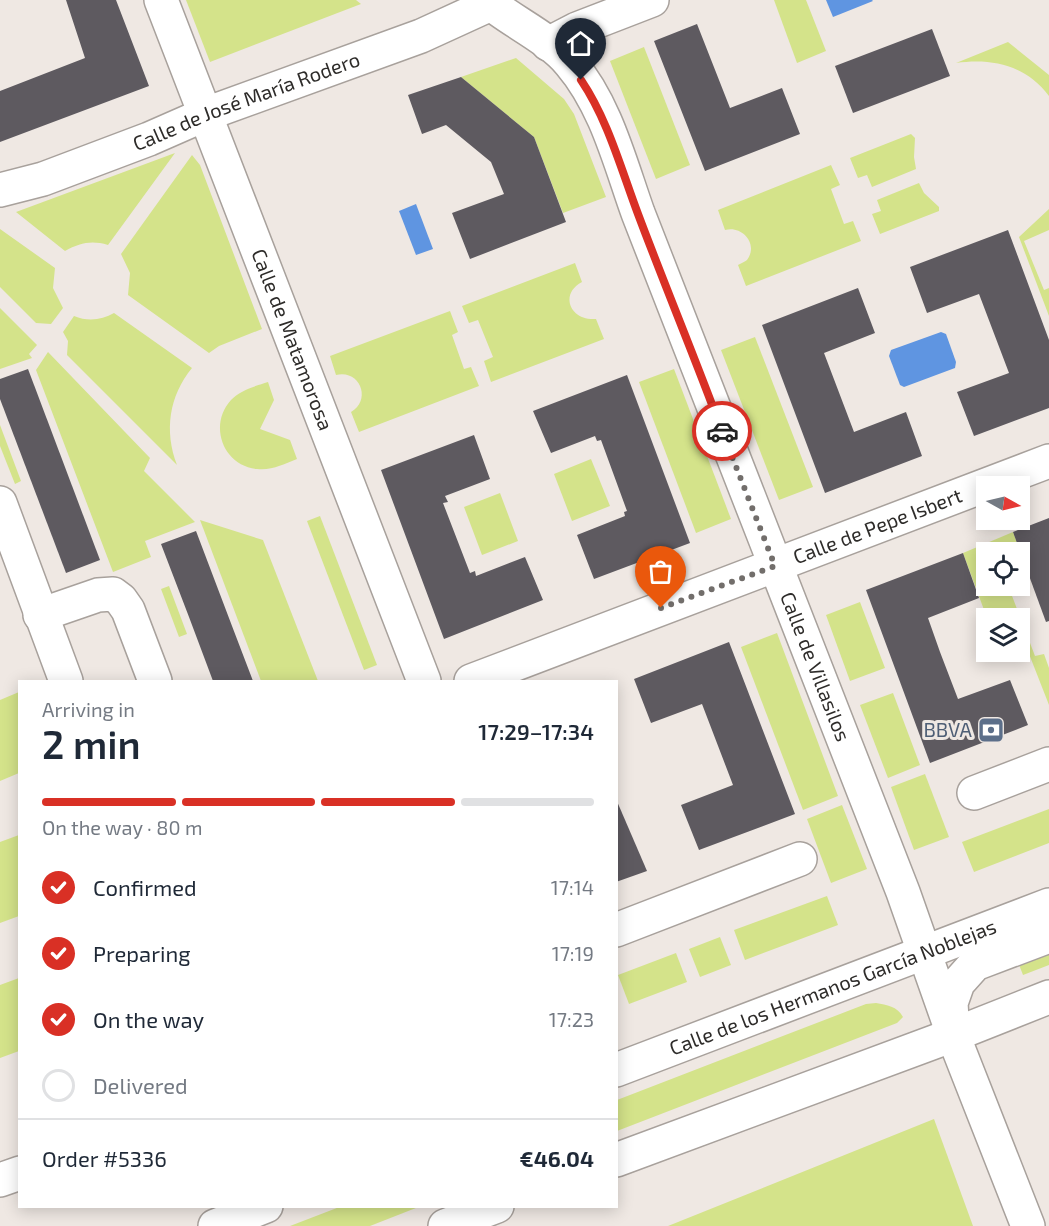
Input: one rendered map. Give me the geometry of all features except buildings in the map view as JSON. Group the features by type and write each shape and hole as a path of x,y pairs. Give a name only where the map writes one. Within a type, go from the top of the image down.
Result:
{"street":[{"name":"Calle de Matamorosa","path":"161,0 424,680"},
{"path":"548,44 577,29 652,0"},
{"name":"Calle de José María Rodero","path":"0,190 43,179 206,114 421,36 488,2"},
{"name":"Calle de Villasilos","path":"488,2 548,44 570,63 593,97 610,135 638,213 810,651 925,954 953,1035 1029,1226"},
{"name":"Calle de Pepe Isbert","path":"474,680 1049,461"},
{"path":"0,503 66,680"},
{"path":"40,615 98,595 113,594 128,610 155,680"},
{"path":"974,793 1049,764"},
{"path":"618,929 800,859"},
{"name":"Calle de los Hermanos García Noblejas","path":"618,1069 1049,905"},
{"name":"Calle de los Hermanos García Noblejas","path":"953,1035 951,1003 958,983 975,964 1049,936"},
{"path":"618,1159 1049,997"},
{"path":"0,1180 18,1174"},
{"path":"214,1226 261,1208"},
{"path":"445,1226 492,1208"}],"green space":[{"path":"186,0 356,0 361,4 210,62"},
{"path":"774,0 806,0 826,51 797,63"},
{"path":"1008,42 1049,75 1049,96 1030,77 1007,66 982,62 956,63"},
{"path":"644,47 690,165 656,179 610,61"},
{"path":"516,58 564,99 574,114 606,197 563,213 534,137 461,77"},
{"path":"911,134 915,138 916,169 872,187 867,175 858,178 850,158"},
{"path":"175,153 108,245 86,243 65,251 16,212"},
{"path":"192,155 200,165 262,329 219,346 209,353 128,295 130,273 121,254"},
{"path":"831,165 840,185 831,189 844,224 853,221 861,241 746,286 738,265 747,260 751,248 750,242 743,233 737,230 725,230 718,210"},
{"path":"919,183 924,193 939,207 939,211 880,234 872,214 881,211 877,200"},
{"path":"1049,209 1049,230 1024,241 1044,290 1049,288 1049,316 1019,237"},
{"path":"0,229 55,268 53,288 63,308 51,324 36,323 0,287"},
{"path":"575,263 582,282 571,293 569,300 571,306 580,316 596,319 604,339 491,382 484,361 493,357 478,320 469,323 462,306"},
{"path":"0,308 37,345 29,354 32,358 0,369"},
{"path":"450,311 458,332 452,335 464,369 471,367 479,386 359,432 351,412 361,400 360,387 351,377 344,374 336,375 330,356"},
{"path":"114,313 192,368 178,390 171,414 171,439 177,465 67,355 68,341 63,332 74,316 95,319"},
{"path":"755,337 813,487 779,500 721,350"},
{"path":"48,352 150,458 144,471 195,522 145,541 151,557 113,572 36,370"},
{"path":"674,369 731,519 696,533 639,382"},
{"path":"268,382 274,400 260,429 290,440 297,459 272,468 257,469 245,466 228,452 220,432 221,421 224,410 231,400 248,389"},
{"path":"0,425 21,481 15,484 0,446"},
{"path":"591,459 610,506 572,521 554,474"},
{"path":"500,493 518,541 482,555 464,507"},
{"path":"320,516 377,665 364,670 307,521"},
{"path":"200,520 263,540 318,680 261,680"},
{"path":"1013,532 1017,542 989,542"},
{"path":"976,548 976,588 963,553"},
{"path":"169,586 187,634 179,637 161,589"},
{"path":"979,596 1012,596 1017,608 983,608"},
{"path":"860,602 885,668 850,681 826,615"},
{"path":"777,633 838,796 803,810 741,647"},
{"path":"1030,643 1035,656 1044,654 1049,668 1049,705 1030,656"},
{"path":"18,692 18,773 0,781 0,700"},
{"path":"893,693 920,765 888,778 860,705"},
{"path":"925,774 949,837 914,850 891,787"},
{"path":"842,805 867,869 831,883 807,819"},
{"path":"1049,809 1049,843 974,872 962,842"},
{"path":"18,835 18,916 0,923 0,842"},
{"path":"827,896 838,925 745,960 734,930"},
{"path":"720,937 731,965 700,977 689,949"},
{"path":"1049,950 1049,965 1023,975 1018,962"},
{"path":"676,953 687,982 629,1004 618,975"},
{"path":"18,978 18,1051 0,1058 0,985"},
{"path":"866,1004 888,1005 895,1008 903,1017 897,1023 618,1131 618,1100"},
{"path":"934,1119 973,1226 668,1226"},
{"path":"337,1208 416,1208 370,1226 290,1226"}],"water":[{"path":"826,0 872,0 873,1 833,17"},
{"path":"416,204 433,249 416,255 399,211"},
{"path":"941,332 946,334 956,362 955,368 904,387 900,385 889,356 891,350"}],"way so far":[{"path":"661,608 775,566 722,431"}],"place":[{"name":"BBVA","path":"991,730"}],"route":[{"path":"581,80 593,97 610,135 722,431"}]}
